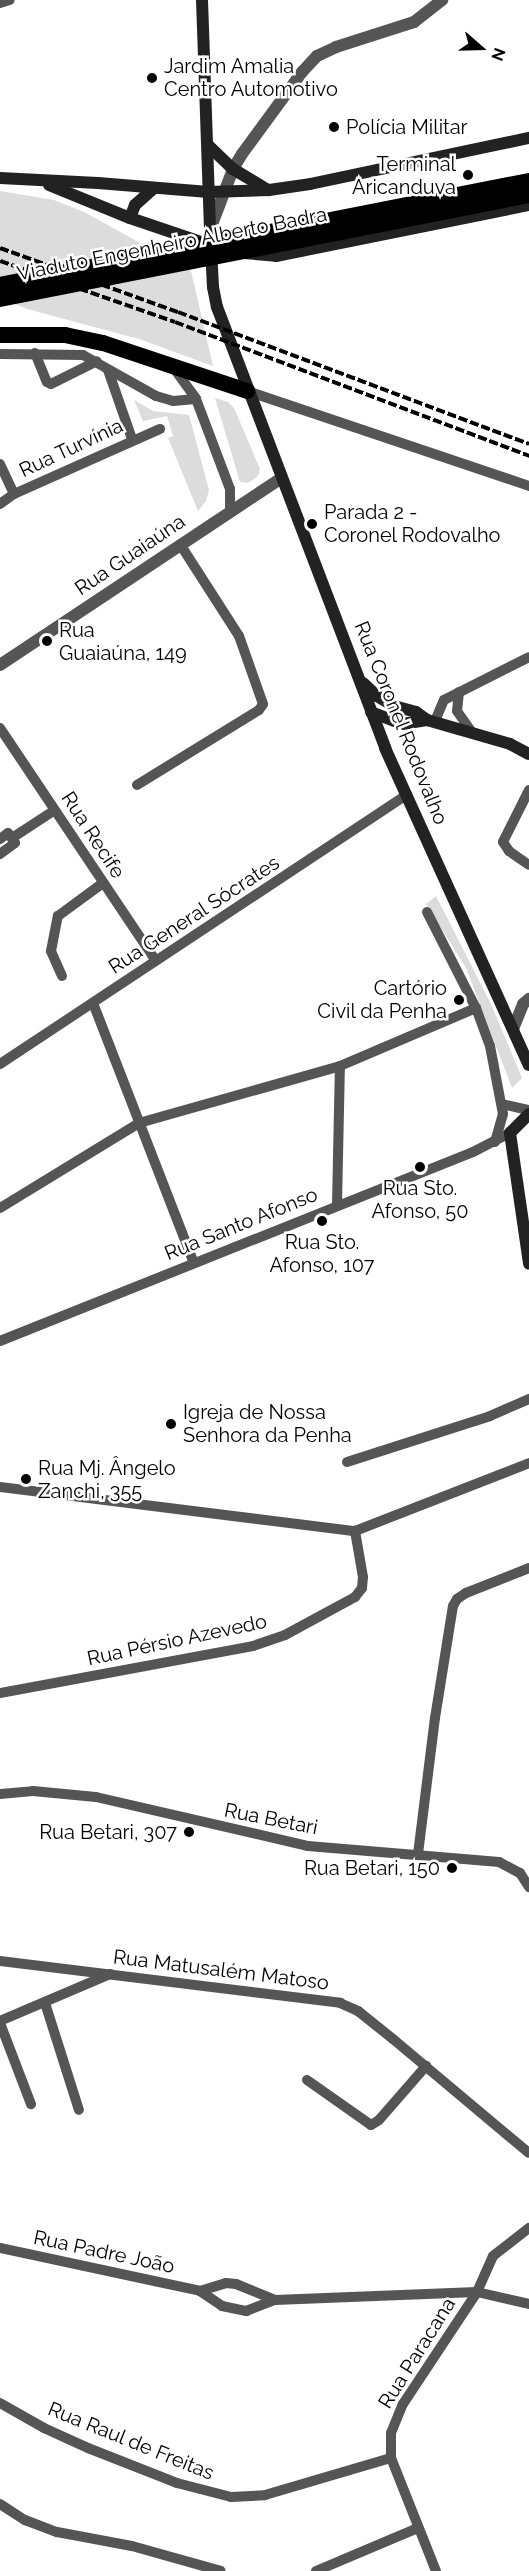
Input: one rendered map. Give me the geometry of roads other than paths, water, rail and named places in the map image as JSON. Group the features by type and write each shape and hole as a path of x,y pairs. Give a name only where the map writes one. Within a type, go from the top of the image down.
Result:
{"highway":[{"name":"Viaduto Engenheiro Alberto Badra","path":"0,285 529,181"},
{"name":"Viaduto Engenheiro Alberto Badra","path":"0,299 529,195"},
{"path":"0,335 65,335 137,353 247,391"}],"main road":[{"name":"Rua Coronel Rodovalho","path":"202,0 210,228 217,307 247,391 372,712 529,1065"},
{"path":"0,178 209,192 269,190 310,184 529,138"},
{"path":"207,145 233,169 269,190"},
{"path":"34,181 70,192 130,218 211,246 260,256 276,256 529,205"},
{"path":"130,218 135,205 153,189"},
{"path":"360,680 377,696 394,706 416,712 431,720 471,731 529,754"},
{"path":"372,712 402,724 431,720"},
{"path":"529,1112 510,1133 529,1262"}],"street":[{"path":"0,3 10,0"},
{"path":"210,228 233,169 253,136 317,56 336,46 414,22 442,0"},
{"path":"35,353 47,382 51,384 97,361"},
{"path":"0,354 83,355 156,396 173,401 196,399"},
{"path":"172,366 196,399 230,489 230,512"},
{"path":"108,370 132,439"},
{"path":"247,391 529,486"},
{"name":"Rua Turvínia","path":"0,504 14,494 132,439 160,429"},
{"path":"0,464 14,494"},
{"name":"Rua Guaiaúna","path":"0,665 281,478"},
{"path":"230,489 243,502"},
{"path":"137,785 259,710 263,704 239,636 180,544"},
{"path":"431,720 444,700 529,657"},
{"path":"459,692 457,711 471,731"},
{"name":"Rua Recife","path":"0,728 156,961"},
{"path":"529,790 503,842 509,851 529,865"},
{"name":"Rua General Sócrates","path":"0,1064 407,795"},
{"path":"12,838 55,810"},
{"path":"0,839 8,833 15,844 0,854"},
{"path":"62,976 51,951 58,916 103,883"},
{"path":"427,912 476,1008 490,1046 502,1104 502,1124 495,1142 504,1144 511,1150"},
{"path":"513,1029 523,1004 529,999"},
{"path":"93,1003 194,1263"},
{"path":"0,1208 140,1123 340,1066 476,1008"},
{"path":"337,1205 340,1066"},
{"path":"502,1104 529,1112"},
{"name":"Rua Santo Afonso","path":"0,1341 495,1142 510,1133"},
{"path":"347,1462 490,1416 529,1399"},
{"path":"0,1487 355,1531 529,1462"},
{"name":"Rua Pérsio Azevedo","path":"0,1693 253,1646 285,1635 355,1597 362,1588 363,1577 355,1531"},
{"path":"418,1854 435,1718 453,1606 465,1593 529,1568"},
{"name":"Rua Betari","path":"0,1794 33,1791 96,1797 254,1836 308,1846 499,1862 520,1873 529,1887"},
{"name":"Rua Matusalém Matoso","path":"0,1961 340,2003 358,2011 529,2154"},
{"path":"31,2104 0,2022 110,1974"},
{"path":"45,2003 79,2110"},
{"path":"307,2080 371,2125 379,2120 426,2066"},
{"name":"Rua Paracana","path":"436,2571 391,2458 391,2433 396,2419 477,2292 493,2256 529,2228"},
{"name":"Rua Padre João","path":"0,2248 200,2291 216,2303 236,2310 256,2309 275,2300 477,2292 529,2304"},
{"name":"Rua Padre João","path":"200,2291 226,2283 236,2284 275,2300"},
{"name":"Rua Raul de Freitas","path":"0,2403 44,2428 88,2448 177,2483 231,2497 265,2495 391,2458"},
{"path":"0,2504 25,2520 57,2532 132,2546 221,2571"},
{"path":"316,2571 418,2528"}],"railway":[{"path":"0,248 178,312 529,444"},
{"path":"0,261 175,322 529,456"}],"place":[{"name":"Jardim Amalia Centro Automotivo","path":"152,78"},
{"name":"Polícia Militar","path":"334,127"},
{"name":"Terminal Aricanduva","path":"468,175"},
{"name":"Parada 2 - Coronel Rodovalho","path":"312,524"},
{"name":"Rua Guaiaúna, 149","path":"47,641"},
{"name":"Cartório Civil da Penha","path":"459,1000"},
{"name":"Rua Sto. Afonso, 50","path":"420,1167"},
{"name":"Rua Sto. Afonso, 107","path":"322,1221"},
{"name":"Igreja de Nossa Senhora da Penha","path":"171,1424"},
{"name":"Rua Mj. Ângelo Zanchi, 355","path":"26,1479"},
{"name":"Rua Betari, 307","path":"189,1832"},
{"name":"Rua Betari, 150","path":"452,1868"}]}
